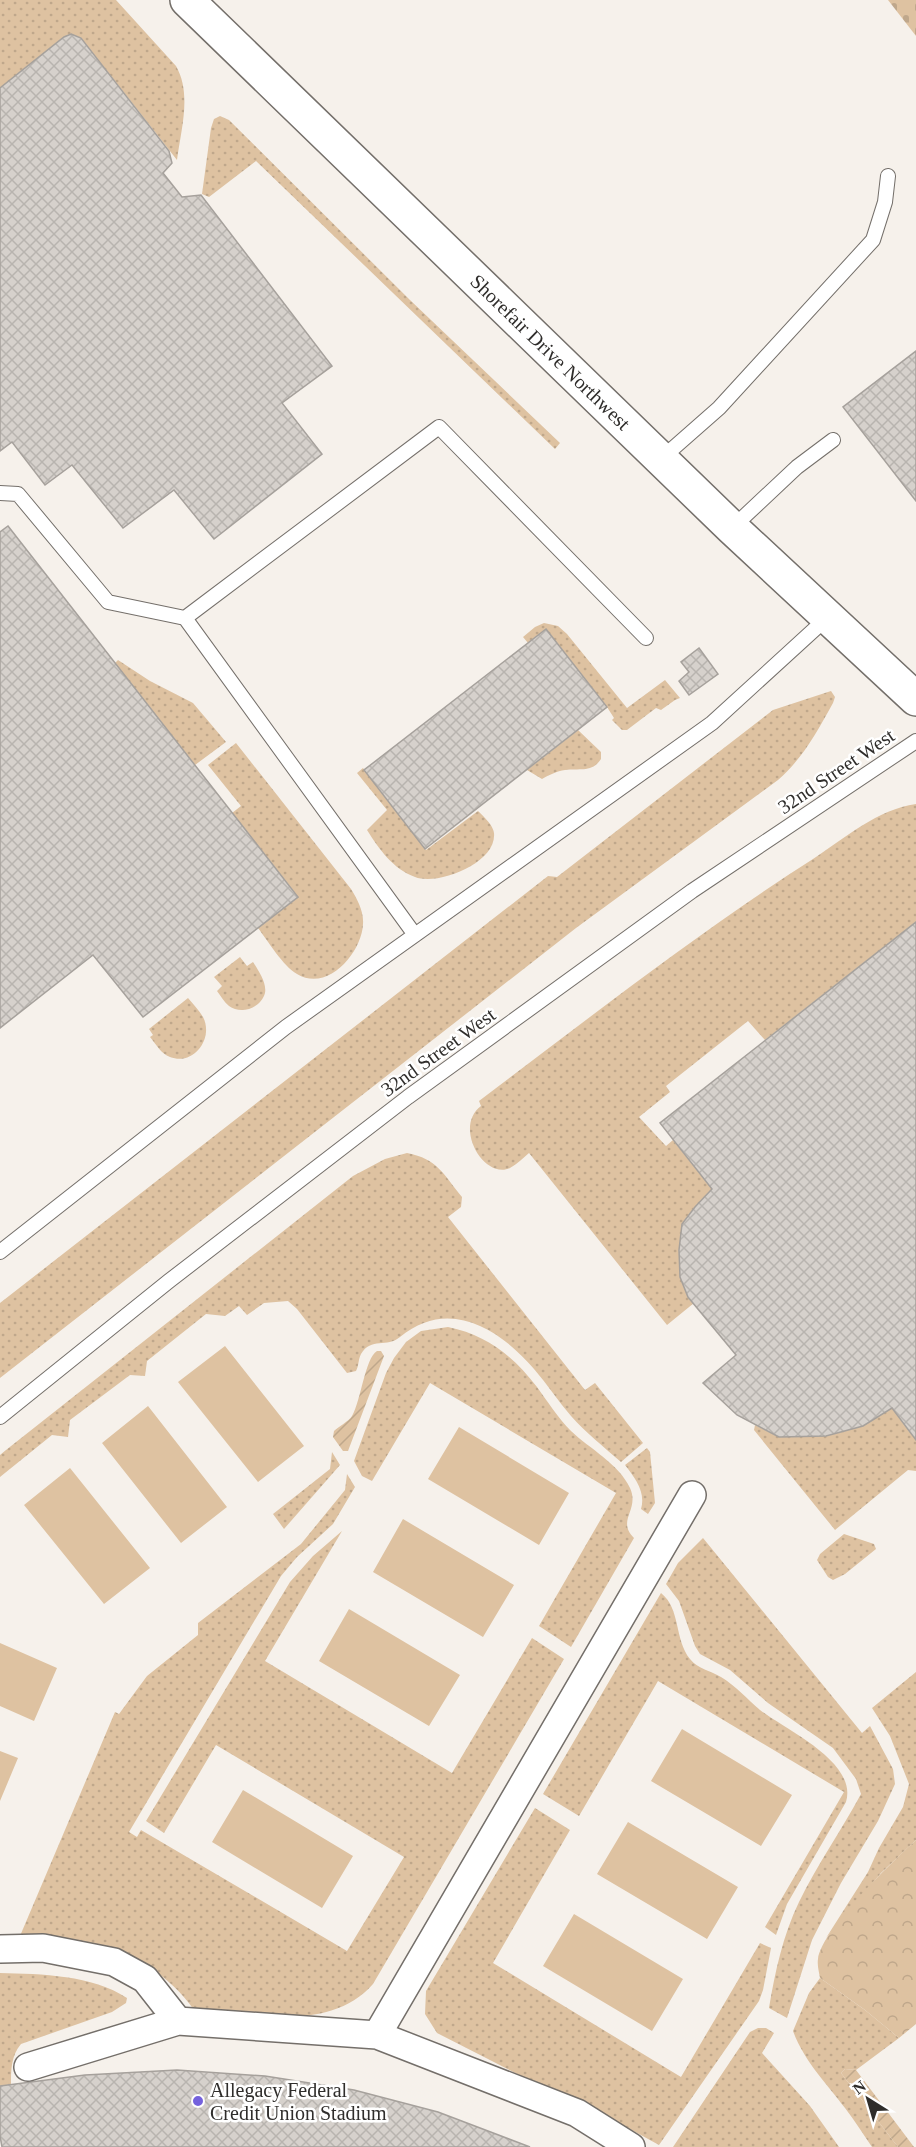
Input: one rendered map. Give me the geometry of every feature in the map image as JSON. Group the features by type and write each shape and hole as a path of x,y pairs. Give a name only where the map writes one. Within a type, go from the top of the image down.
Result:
{"street":[{"name":"Shorefair Drive Northwest","path":"198,7 732,528 916,699"},
{"path":"377,2035 692,1495"},
{"path":"0,1949 43,1948 114,1962 145,1979 178,2021"},
{"path":"28,2067 178,2021 377,2035 577,2113 631,2147"}],"lane":[{"path":"661,459 719,408 873,240 885,202 888,176"},
{"path":"185,618 439,427 645,638"},
{"path":"732,528 797,466 833,440"},
{"path":"0,493 18,494 108,602 185,618 415,935"},
{"path":"0,1252 286,1027 712,723 828,617"},
{"name":"32nd Street West","path":"0,1417 169,1281 408,1097 692,891 916,741"}],"green space":[{"path":"0,0 116,0 176,66 181,77 184,112 177,160 79,37 71,35 64,37 0,88"},
{"path":"888,0 916,0 916,36"},
{"path":"220,116 229,120 410,300 560,443 555,449 256,161 209,197 202,194 211,128 214,119"},
{"path":"544,623 558,626 567,634 627,708 665,680 680,698 661,710 656,708 627,730 622,730 612,720 614,718 607,707 546,629 528,643 523,637"},
{"path":"118,660 150,681 193,703 226,742 195,765 115,663"},
{"path":"831,691 835,697 833,703 815,734 795,763 778,780 576,928 0,1378 0,1303 548,876 557,877 773,710"},
{"path":"578,730 601,752 601,759 594,766 559,771 542,779 527,770"},
{"path":"236,743 351,889 360,905 363,924 357,946 341,967 331,974 320,978 309,978 297,974 281,959 258,928 298,897 232,813 241,806 208,765"},
{"path":"363,768 426,850 478,811 490,824 494,833 492,844 486,854 464,870 437,878 415,877 400,869 382,851 367,830 387,810 357,773"},
{"path":"916,804 916,922 765,1040 748,1021 666,1086 670,1092 639,1117 666,1146 673,1140 712,1189 682,1224 694,1303 667,1325 529,1153 510,1168 500,1170 482,1159 471,1138 470,1126 473,1115 481,1106 479,1101 727,916 875,818"},
{"path":"240,957 247,966 253,962 265,985 265,993 259,1003 245,1010 234,1009 226,1003 217,991 222,986 214,977"},
{"path":"188,998 198,1009 206,1025 204,1041 194,1054 187,1058 167,1056 150,1037 153,1035 149,1029"},
{"path":"407,1153 433,1163 462,1197 461,1207 448,1217 585,1390 595,1383 643,1443 621,1462 577,1422 520,1354 489,1330 454,1319 436,1319 418,1325 395,1340 369,1346 361,1354 356,1371 347,1373 297,1309 288,1301 264,1303 247,1315 239,1306 225,1316 206,1314 147,1361 145,1376 130,1375 70,1420 68,1437 52,1435 0,1477 0,1455 6,1450 353,1176 385,1159"},
{"path":"448,1327 475,1335 509,1357 528,1376 566,1426 612,1464 630,1488 632,1503 627,1526 634,1538 571,1647 539,1626 616,1493 430,1383 372,1481 362,1476 354,1461 386,1373 394,1358 406,1342 421,1331"},
{"path":"225,1346 304,1446 258,1482 178,1382"},
{"path":"377,1351 381,1351 384,1356 348,1451 343,1451 333,1437 334,1431 352,1416 369,1362"},
{"path":"148,1406 227,1507 181,1543 102,1443"},
{"path":"892,1408 916,1440 916,1471 908,1470 835,1530 754,1430 755,1425 779,1437 826,1436 863,1426"},
{"path":"459,1427 569,1493 539,1545 428,1479"},
{"path":"647,1448 650,1452 655,1503 648,1514 641,1509 641,1491 625,1465"},
{"path":"332,1452 340,1465 284,1529 273,1514 330,1469"},
{"path":"70,1468 150,1568 104,1604 24,1505"},
{"path":"347,1474 355,1487 333,1524 297,1557 281,1576 129,1832 137,1837 141,1830 347,1951 404,1857 216,1745 164,1833 146,1821 290,1582 313,1556 342,1531 265,1661 452,1773 532,1638 564,1659 373,1984 355,1999 335,2009 313,2015 265,2016 194,2010 174,1986 138,1960 124,1954 86,1942 20,1936 115,1712 119,1714 147,1676 198,1635 198,1623 301,1544 345,1490"},
{"path":"403,1519 514,1585 483,1637 373,1572"},
{"path":"844,1534 874,1544 876,1549 845,1574 833,1580 828,1577 817,1560 820,1554"},
{"path":"703,1538 862,1733 870,1726 893,1769 895,1784 878,1821 841,1883 812,1940 787,2018 769,2008 784,1941 806,1888 861,1794 856,1779 833,1748 768,1703 730,1670 700,1654 695,1646 679,1601 666,1584 678,1563"},
{"path":"661,1593 672,1607 685,1651 690,1659 701,1668 737,1688 760,1710 817,1748 841,1774 847,1787 846,1802 787,1904 776,1935 765,1927 844,1792 658,1681 579,1816 543,1794"},
{"path":"349,1609 460,1675 429,1726 319,1661"},
{"path":"0,1643 57,1668 34,1721 0,1706"},
{"path":"916,1672 916,1840 881,1873 826,1938 868,1872 903,1807 909,1784 890,1736 872,1708"},
{"path":"682,1729 792,1795 761,1846 651,1781"},
{"path":"0,1751 18,1758 0,1801"},
{"path":"243,1790 353,1856 322,1908 212,1842"},
{"path":"535,1808 570,1830 493,1963 681,2077 760,1943 771,1948 759,2001 659,2145 437,2033 425,2014 426,1991"},
{"path":"628,1822 738,1887 707,1939 597,1874"},
{"path":"916,1840 916,2024 899,2038 820,1978 818,1961 822,1946 844,1914"},
{"path":"574,1914 683,1979 652,2031 543,1966"},
{"path":"0,1973 49,1975 83,1980 113,1990 127,1998 126,2003 112,2012 21,2044 13,2058 11,2085 0,2086"},
{"path":"820,1978 899,2038 856,2070 845,2069 841,2073 898,2147 872,2147 809,2062 798,2042 793,2031 809,1993"},
{"path":"758,2028 766,2028 774,2033 762,2053 810,2106 839,2147 673,2147 750,2032"},
{"path":"845,2069 856,2070 914,2147 898,2147 841,2073"}],"building":[{"path":"71,34 81,38 169,151 172,163 163,173 182,197 201,195 332,366 282,403 322,454 214,539 174,490 123,528 72,465 45,485 12,442 0,451 0,88 64,37"},
{"path":"916,351 916,501 843,407"},
{"path":"8,526 298,897 143,1017 93,955 0,1028 0,532"},
{"path":"546,629 607,707 425,849 364,770"},
{"path":"699,648 718,674 689,695 679,681 689,672 681,662"},
{"path":"916,922 916,1440 892,1408 863,1426 826,1436 779,1437 737,1415 703,1383 736,1355 688,1297 680,1277 679,1250 682,1224 712,1189 660,1123"},
{"name":"Allegacy Federal Credit Union Stadium","path":"177,2070 265,2076 354,2090 438,2112 530,2147 2,2147 0,2086 85,2075"}],"place":[{"name":"Allegacy Federal Credit Union Stadium","path":"198,2101"}]}
